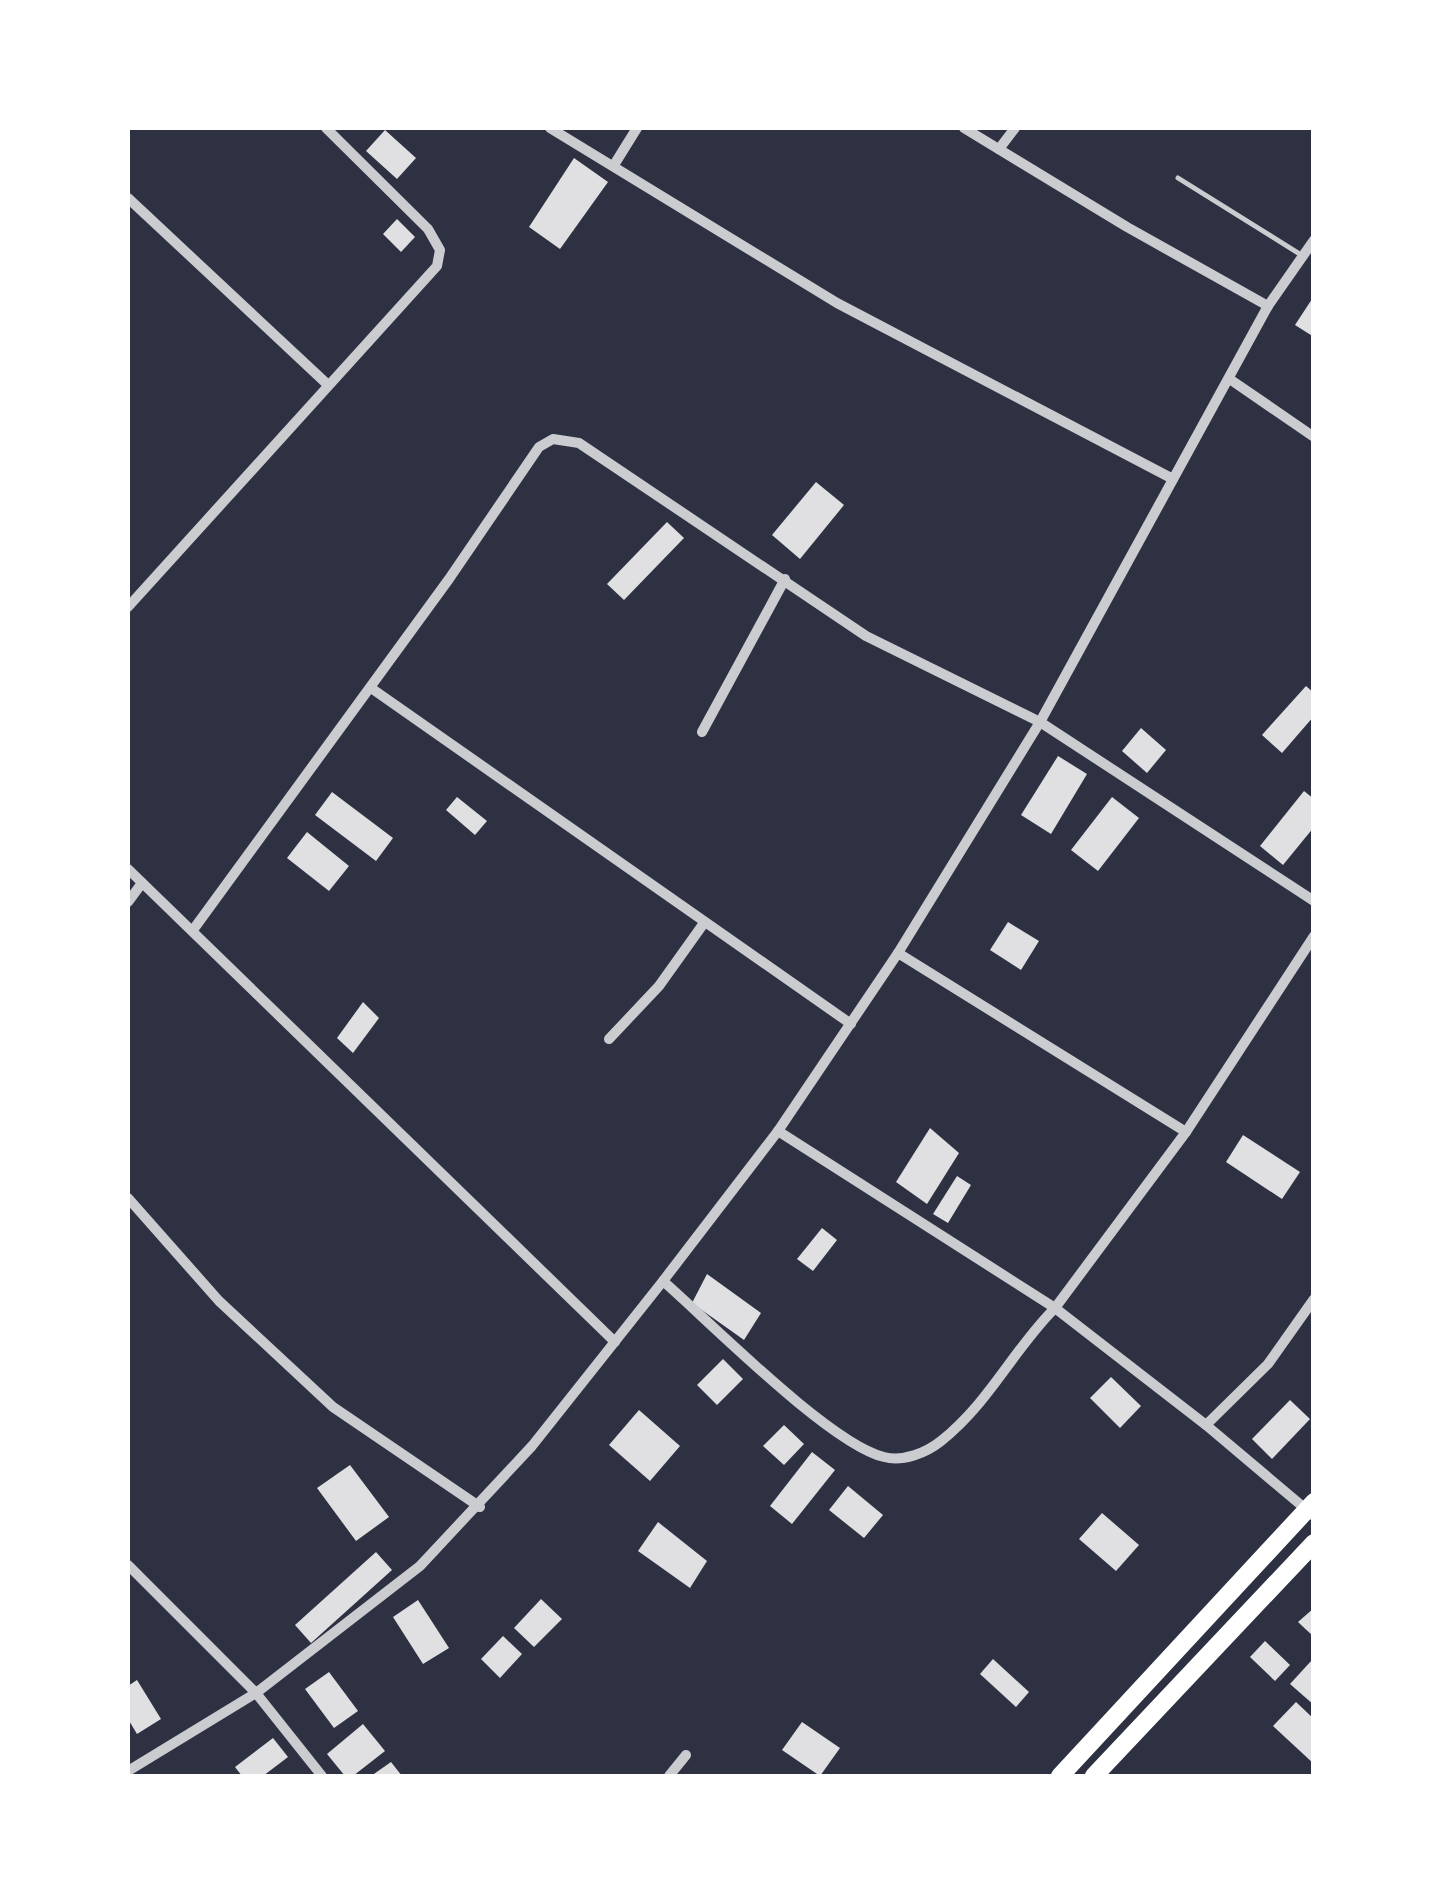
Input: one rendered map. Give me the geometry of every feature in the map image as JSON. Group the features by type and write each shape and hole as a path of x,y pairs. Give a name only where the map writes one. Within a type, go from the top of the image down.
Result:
{"highway":[{"path":"1060,1776 1311,1509"},
{"path":"1102,1774 1314,1544"}],"street":[{"path":"128,607 437,266 440,250 428,229 326,128"},
{"path":"550,128 837,303 1173,479"},
{"path":"614,165 637,128"},
{"path":"964,128 1268,306"},
{"path":"999,149 1015,128"},
{"path":"128,198 328,384"},
{"path":"128,1771 256,1693 420,1566 480,1507 663,1281 778,1132 898,953 1040,722 1268,306 1314,240"},
{"path":"1230,380 1314,437"},
{"path":"193,930 371,688 539,447 552,438 578,443 866,636 1040,722 1314,901"},
{"path":"702,732 785,580"},
{"path":"371,688 851,1024"},
{"path":"128,869 615,1342"},
{"path":"128,902 142,883"},
{"path":"609,1039 659,986 704,923"},
{"path":"663,1281 824,1423 885,1458 912,1457 938,1443 987,1399 1033,1330 1056,1308 1186,1132 1314,936"},
{"path":"898,953 1186,1132"},
{"path":"778,1132 1056,1308 1311,1509"},
{"path":"128,1198 219,1301 333,1407 480,1507"},
{"path":"1206,1425 1268,1364 1314,1299"},
{"path":"128,1565 256,1693 322,1776"},
{"path":"669,1776 686,1755"}],"lane":[{"path":"1178,178 1302,256"}],"building":[{"path":"385,130 416,158 397,179 366,151"},
{"path":"574,158 608,182 560,249 529,227"},
{"path":"397,219 415,237 401,252 383,234"},
{"path":"1314,296 1314,337 1295,325"},
{"path":"816,482 844,505 800,559 772,535"},
{"path":"667,522 684,538 624,600 607,584"},
{"path":"1306,686 1314,693 1314,716 1282,753 1262,735"},
{"path":"1141,728 1166,750 1147,773 1122,751"},
{"path":"1058,756 1087,774 1051,834 1021,815"},
{"path":"1304,791 1314,799 1314,827 1283,865 1260,846"},
{"path":"332,792 393,838 376,861 315,815"},
{"path":"457,797 487,821 475,835 446,810"},
{"path":"1112,797 1139,818 1098,871 1071,850"},
{"path":"307,832 349,866 329,891 287,858"},
{"path":"1008,922 1039,941 1021,970 990,950"},
{"path":"363,1002 379,1018 353,1053 337,1038"},
{"path":"930,1128 959,1153 927,1204 896,1182"},
{"path":"1243,1135 1300,1172 1282,1199 1226,1162"},
{"path":"957,1176 971,1185 948,1223 933,1214"},
{"path":"822,1228 837,1240 813,1271 797,1259"},
{"path":"707,1274 761,1313 744,1340 692,1303"},
{"path":"723,1359 743,1379 717,1405 697,1385"},
{"path":"1111,1377 1141,1406 1120,1428 1090,1398"},
{"path":"1290,1400 1310,1419 1272,1459 1252,1439"},
{"path":"639,1410 680,1446 650,1481 609,1445"},
{"path":"784,1425 804,1444 784,1465 763,1446"},
{"path":"812,1452 835,1470 792,1524 770,1506"},
{"path":"350,1465 389,1517 356,1541 317,1488"},
{"path":"848,1486 883,1515 864,1538 829,1510"},
{"path":"1102,1513 1139,1545 1116,1571 1079,1539"},
{"path":"658,1522 707,1561 690,1588 638,1551"},
{"path":"376,1552 392,1570 311,1643 295,1625"},
{"path":"541,1599 562,1619 534,1647 514,1628"},
{"path":"418,1600 449,1648 423,1664 393,1617"},
{"path":"1314,1608 1314,1637 1298,1622"},
{"path":"503,1636 522,1654 500,1678 481,1659"},
{"path":"1265,1641 1290,1665 1275,1681 1250,1657"},
{"path":"993,1659 1029,1692 1016,1707 980,1674"},
{"path":"1314,1661 1314,1705 1290,1684"},
{"path":"329,1672 358,1711 334,1728 305,1689"},
{"path":"137,1680 161,1719 137,1734 128,1719 128,1686"},
{"path":"1296,1702 1314,1719 1314,1764 1273,1726"},
{"path":"802,1722 840,1748 820,1776 782,1750"},
{"path":"363,1724 385,1751 353,1776 345,1776 327,1754"},
{"path":"273,1738 288,1757 263,1776 242,1776 235,1767"},
{"path":"391,1762 402,1776 371,1776"}]}
